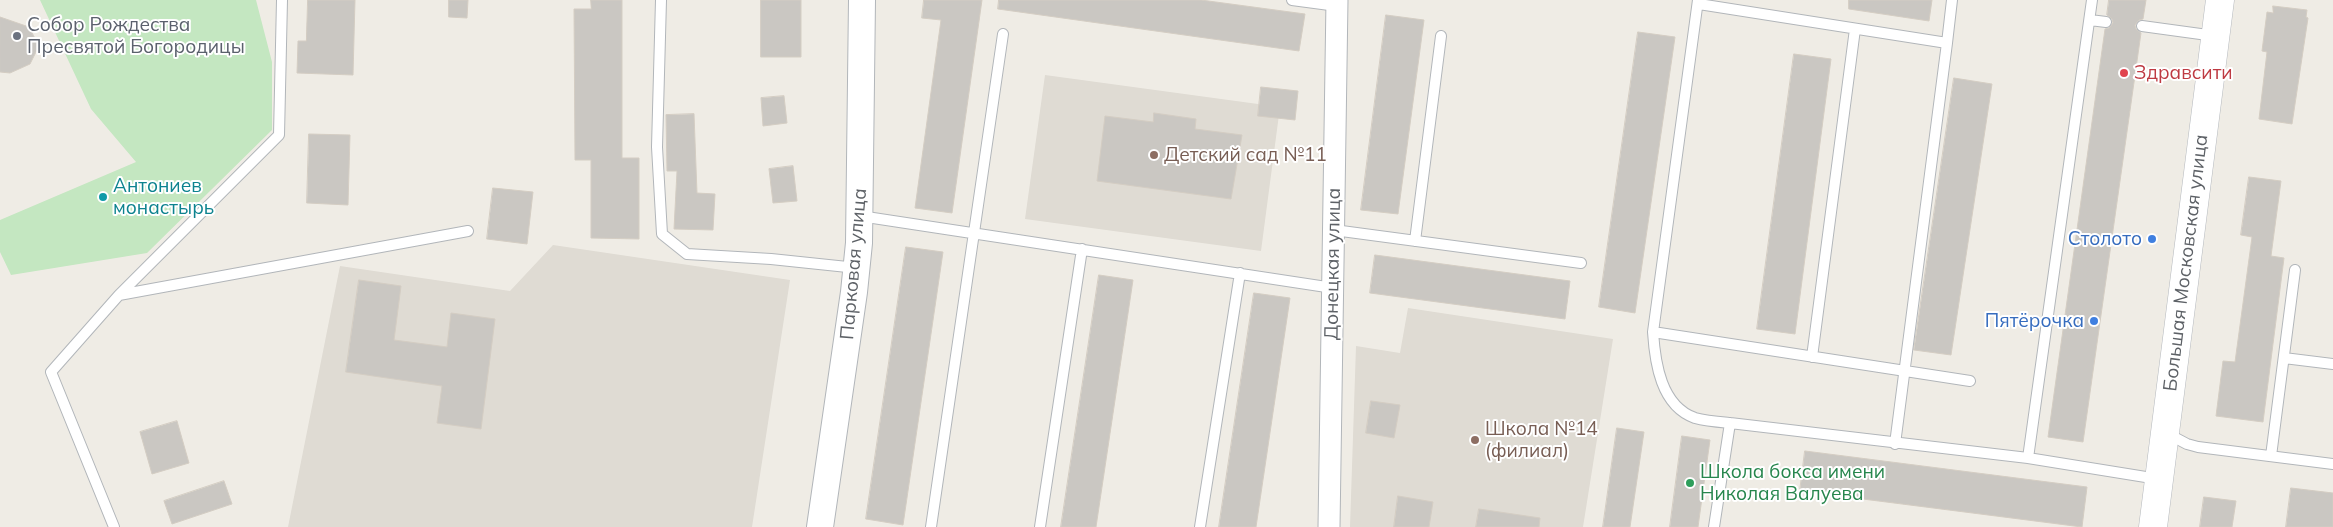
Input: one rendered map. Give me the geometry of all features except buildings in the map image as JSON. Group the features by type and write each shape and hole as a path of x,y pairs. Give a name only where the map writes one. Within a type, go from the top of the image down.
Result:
{"main road":[{"name":"Большая Московская улица","path":"2153,527 2220,0"}],"street":[{"name":"Парковая улица","path":"820,527 857,268 860,216 862,0"},
{"name":"Донецкая улица","path":"1329,527 1337,3"}],"lane":[{"path":"114,527 51,372 119,296 279,135 282,0"},
{"path":"661,0 657,147 662,234 687,254 771,259 857,268"},
{"path":"1292,0 1337,3"},
{"path":"1895,444 1952,0"},
{"path":"2028,458 2092,0"},
{"path":"1947,43 1698,2 1653,332 1658,374 1677,405 1696,418 1895,444 2028,458 2159,479"},
{"path":"2090,20 2106,22"},
{"path":"2142,26 2216,36"},
{"path":"1812,357 1855,29"},
{"path":"930,527 1003,34"},
{"path":"1415,241 1441,36"},
{"path":"860,216 1333,288"},
{"path":"1334,230 1581,263"},
{"path":"119,296 468,232"},
{"path":"1040,527 1082,249"},
{"path":"2271,456 2296,270"},
{"path":"1200,527 1240,273"},
{"path":"1653,332 1970,381"},
{"path":"2284,358 2333,364"},
{"path":"1714,527 1730,423"},
{"path":"2165,433 2193,446 2333,464"}],"shaded area":[{"name":"Детский сад №11","path":"1045,75 1280,107 1261,251 1025,219"},
{"path":"553,245 790,280 752,527 288,527 340,266 510,291"},
{"name":"Школа №14 (филиал)","path":"1408,308 1613,339 1583,527 1350,527 1356,346 1400,353"}],"green space":[{"name":"Антониев монастырь","path":"40,0 256,0 272,62 272,130 147,253 11,275 0,252 0,220 136,162 91,109"}],"place":[{"name":"Собор Рождества Пресвятой Богородицы","path":"17,36"},
{"name":"Здравсити","path":"2124,73"},
{"name":"Детский сад №11","path":"1154,155"},
{"name":"Антониев монастырь","path":"103,197"},
{"name":"Столото","path":"2152,239"},
{"name":"Пятёрочка","path":"2094,321"},
{"name":"Школа №14 (филиал)","path":"1475,440"},
{"name":"Школа бокса имени Николая Валуева","path":"1690,483"}]}
